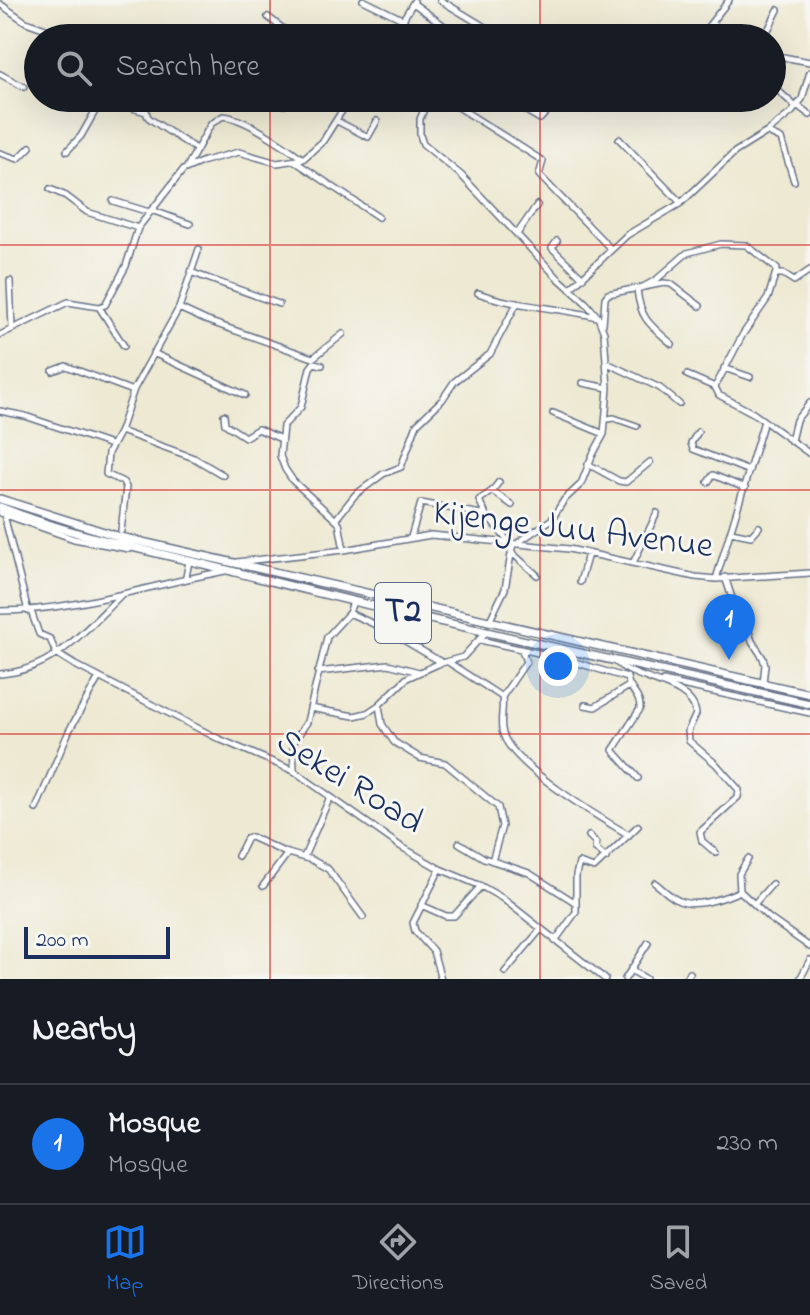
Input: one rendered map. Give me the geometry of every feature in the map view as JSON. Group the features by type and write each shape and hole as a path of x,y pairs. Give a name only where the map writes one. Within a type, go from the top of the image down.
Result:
{"highway":[{"name":"T2","path":"1,505 146,552 810,704"},
{"name":"T2","path":"1,505 120,537 809,693"},
{"path":"324,595 328,583"},
{"path":"355,602 361,590"}],"street":[{"path":"363,0 404,20"},
{"path":"440,0 480,24"},
{"path":"710,23 729,0"},
{"path":"401,24 414,2 443,24"},
{"path":"0,4 30,24"},
{"path":"771,24 778,10"},
{"path":"268,17 277,24"},
{"path":"786,58 810,62"},
{"path":"570,289 631,232 681,203 735,152 767,132 797,107 810,72"},
{"path":"0,74 24,87"},
{"path":"786,97 810,115"},
{"path":"67,151 81,136 94,112"},
{"path":"146,112 151,122 166,128 197,150"},
{"path":"186,168 239,152 277,163 299,160 316,149 342,112"},
{"path":"423,112 420,119 423,144 461,175 598,317 604,333"},
{"path":"466,112 543,161 539,175 611,249"},
{"path":"528,112 540,119 547,112"},
{"path":"0,335 68,302 99,307 105,305 126,266 138,228 186,168 211,124 218,118 228,116 272,138 378,217"},
{"path":"337,121 368,137 377,121"},
{"path":"767,132 781,139 794,181"},
{"path":"619,139 681,203"},
{"path":"0,153 18,159 30,147"},
{"path":"50,189 66,196 87,212 138,228"},
{"path":"113,201 190,224"},
{"path":"517,234 537,205"},
{"path":"557,241 552,248 583,278"},
{"path":"639,289 656,280 687,253 721,244 746,245 776,267 778,274 768,298 746,329 715,387"},
{"path":"121,531 126,490 123,482 106,474 111,445 120,431 133,391 179,308 199,249"},
{"path":"778,274 794,281 810,270"},
{"path":"193,273 279,304"},
{"path":"10,281 12,327"},
{"path":"490,620 505,589 513,543 552,519 564,500 581,484 604,434 608,419 604,333 606,296 668,283 700,306"},
{"path":"639,289 637,302 644,318 672,344"},
{"path":"478,293 504,303 561,309 598,317"},
{"path":"336,519 355,495 383,474 401,467 417,424 442,400 454,382 490,354 517,303"},
{"path":"99,307 124,346"},
{"path":"179,308 313,358 343,334"},
{"path":"153,353 245,395"},
{"path":"322,365 314,363 310,368 301,407 285,421 280,456 288,476 336,519 344,550"},
{"path":"607,363 650,383 679,404"},
{"path":"53,371 66,366 133,391"},
{"path":"724,368 750,377"},
{"path":"687,375 715,387 719,395 764,421 810,454"},
{"path":"583,383 608,388"},
{"path":"791,441 796,420 810,403"},
{"path":"0,411 25,416 111,445"},
{"path":"553,413 604,434"},
{"path":"224,415 225,424 245,437 258,429 281,439"},
{"path":"608,419 637,426"},
{"path":"716,579 764,421"},
{"path":"120,431 194,458 223,475"},
{"path":"698,432 691,443 693,449 749,471"},
{"path":"588,464 626,482 650,462"},
{"path":"708,482 713,475 745,488"},
{"path":"499,482 479,499 486,515 513,543"},
{"path":"492,491 512,505"},
{"path":"411,537 421,503 486,515"},
{"name":"Sekei Road","path":"1,505 30,611 39,634 50,639 54,651 98,679 219,739 294,771 400,846 502,898 605,979"},
{"path":"633,563 657,513"},
{"path":"731,532 751,536 759,527"},
{"name":"Kijenge Juu Avenue","path":"236,562 344,550 431,535 588,554 695,577 716,579 810,573"},
{"path":"510,551 537,575"},
{"path":"580,582 588,554"},
{"path":"186,577 189,561"},
{"path":"0,611 30,611 121,595 186,577 230,570"},
{"path":"725,577 736,609 744,617 752,641 763,658 763,683"},
{"path":"0,674 30,669 59,654 78,640 121,595"},
{"path":"294,771 293,743 307,722 327,636 355,602"},
{"path":"349,613 385,629 502,697"},
{"path":"310,708 354,716 379,705 402,681 463,657 486,632"},
{"path":"480,640 627,675 810,713"},
{"path":"522,650 526,662 502,697 504,737 545,779 629,835"},
{"path":"614,660 639,697 640,709 613,750 638,778"},
{"path":"318,672 388,664 420,672"},
{"path":"646,677 671,687 695,707 696,714 688,731 689,741 716,764 739,790 738,797 700,832 702,841 716,853"},
{"path":"36,809 69,731 98,679"},
{"path":"585,705 595,707 629,686"},
{"path":"379,705 382,724 394,742 420,758 445,763 498,807 502,826 492,861"},
{"path":"304,857 330,797"},
{"path":"555,941 576,912 579,863 593,869 638,826"},
{"path":"589,836 595,842 595,848 606,858"},
{"path":"238,856 247,838 251,837 304,857 328,869 363,917"},
{"path":"459,843 492,861 529,873 576,903"},
{"path":"263,886 288,853"},
{"path":"748,859 739,874 740,891 769,918 810,947"},
{"path":"440,869 413,926 433,951 441,979"},
{"path":"655,883 674,898 689,903 716,900 740,891"},
{"path":"755,903 772,884"},
{"path":"421,905 446,916 454,916 481,886"},
{"path":"505,972 541,929"},
{"path":"625,979 648,943"},
{"path":"800,979 810,960"},
{"path":"631,970 646,979"},
{"path":"685,979 690,973"}],"place":[{"name":"Mosque","path":"729,660"}]}
